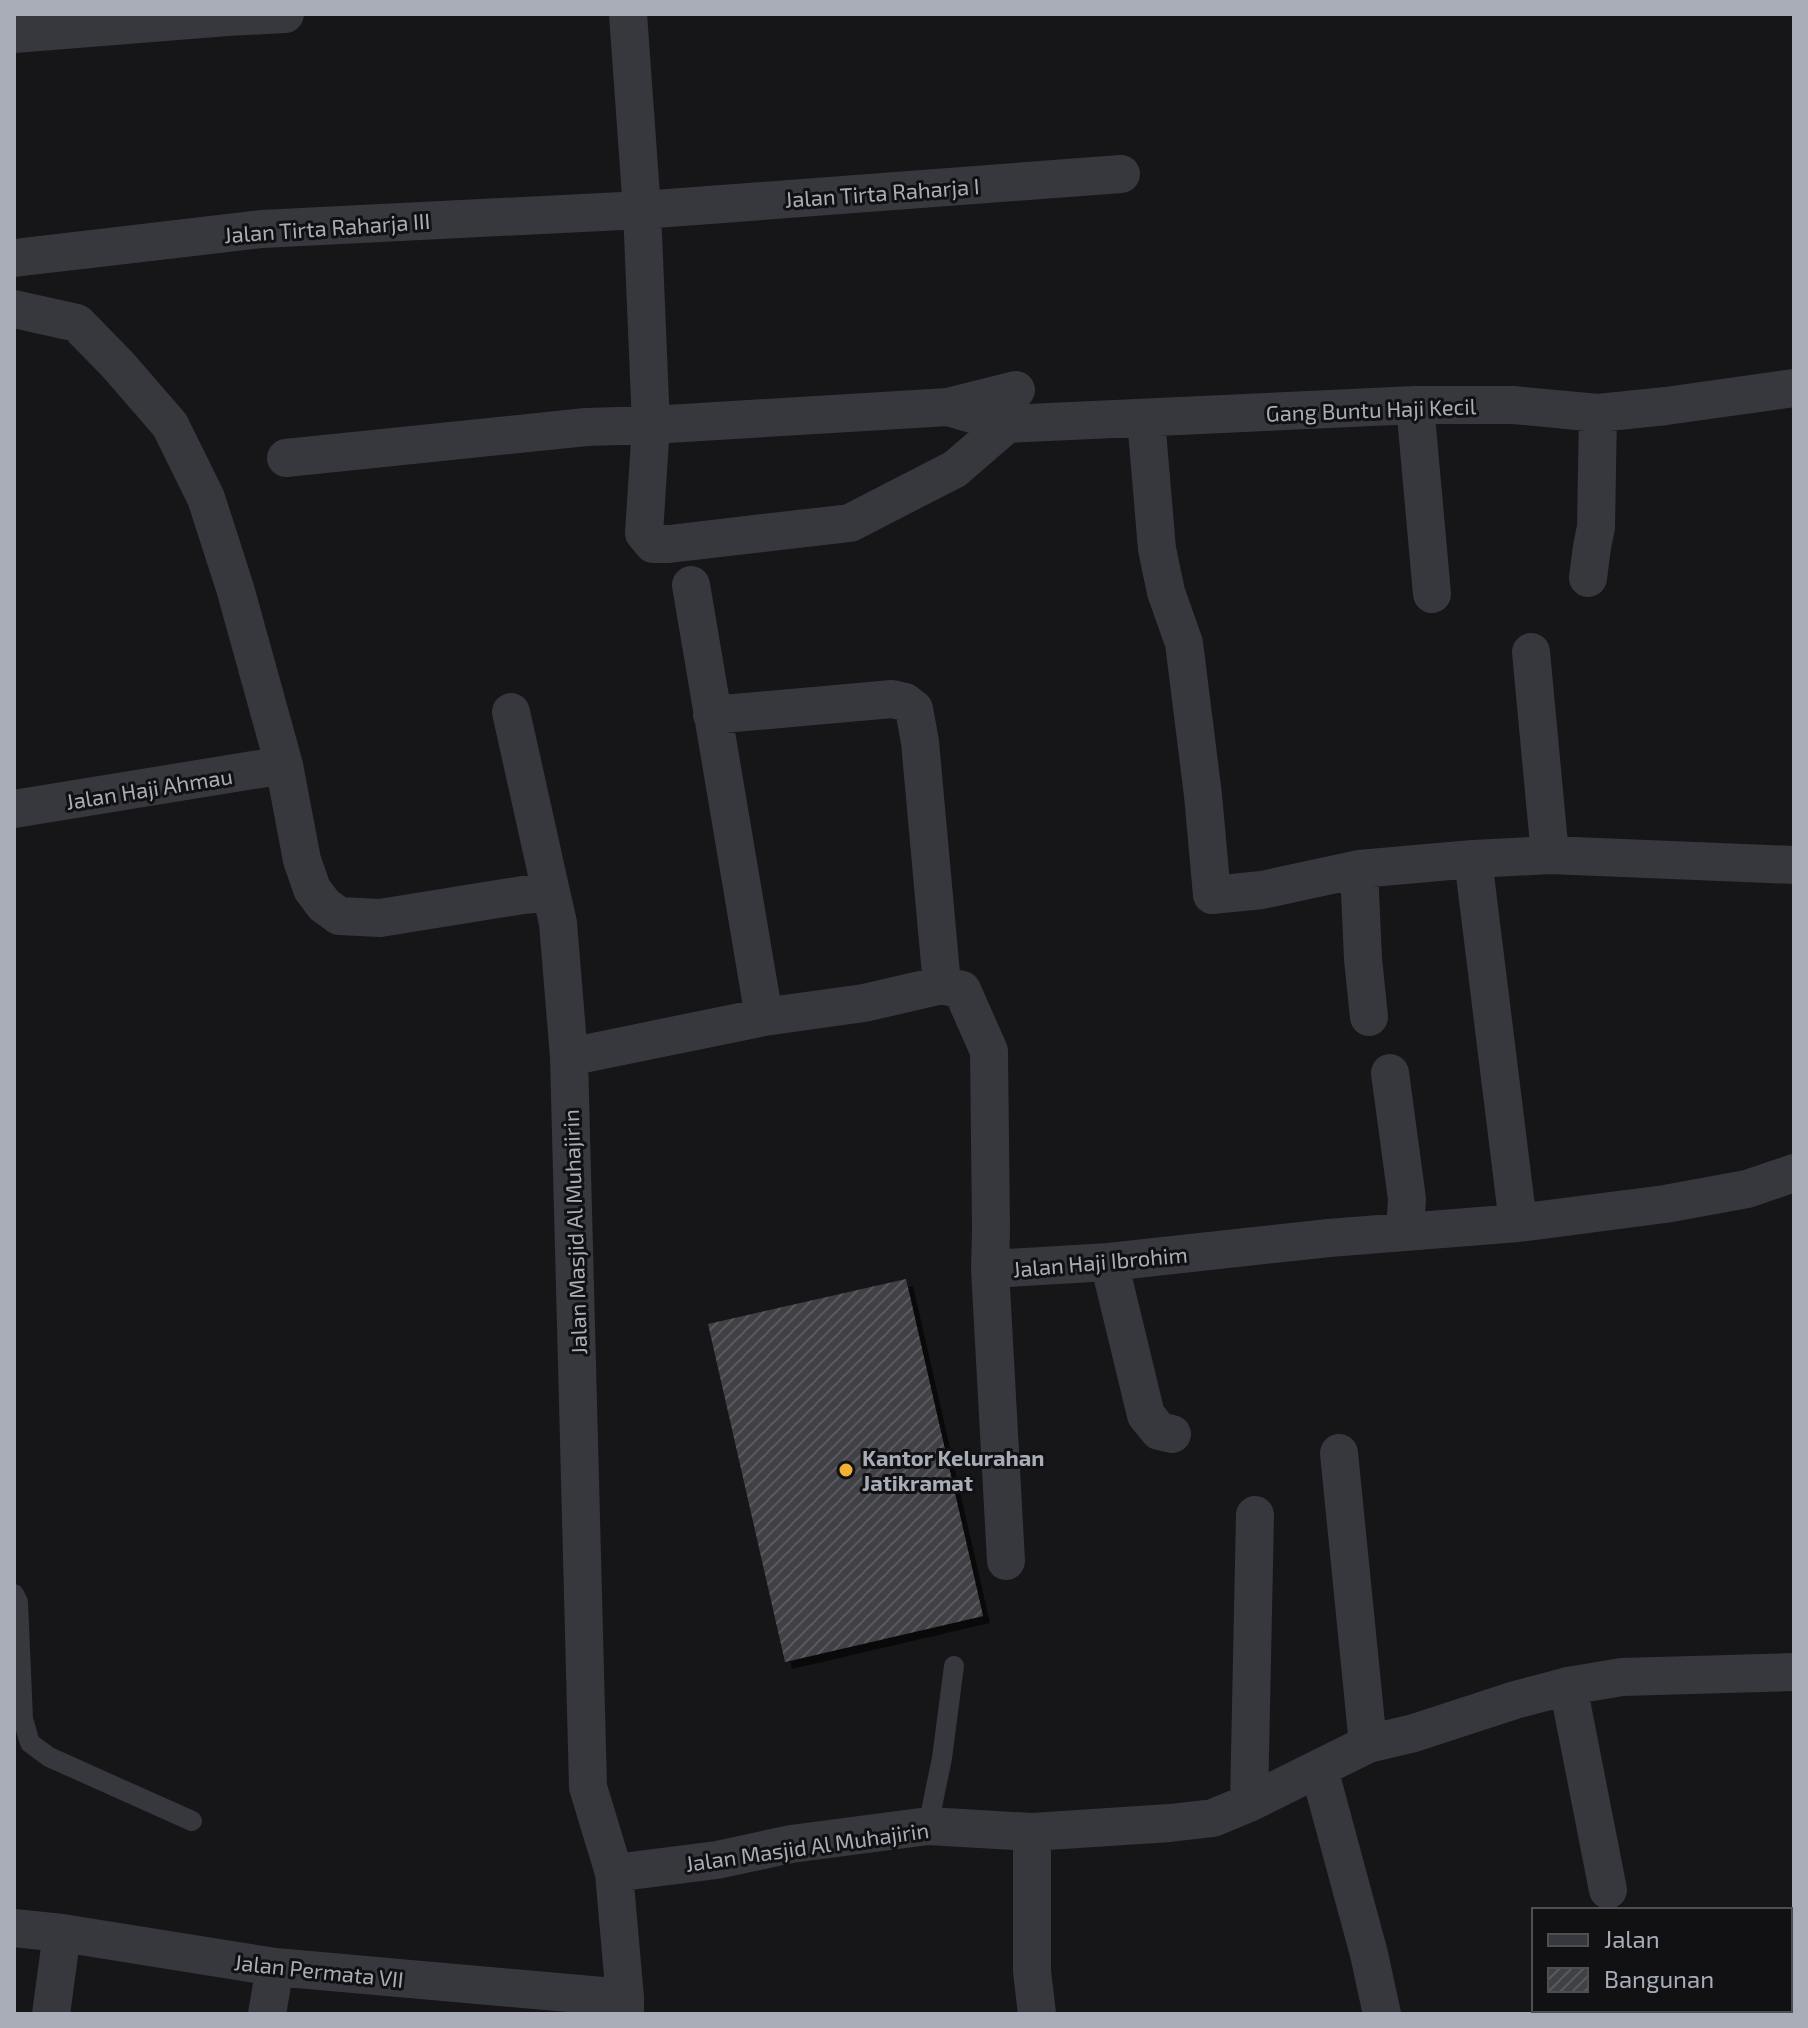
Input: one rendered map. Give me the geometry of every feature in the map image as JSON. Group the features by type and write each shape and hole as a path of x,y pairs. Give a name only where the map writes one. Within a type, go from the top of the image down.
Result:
{"street":[{"path":"14,34 227,15 285,14"},
{"path":"628,14 642,210 651,425 644,533 653,544 850,523 955,469 1012,407"},
{"name":"Jalan Tirta Raharja I","path":"642,210 1121,174"},
{"name":"Jalan Tirta Raharja III","path":"14,258 262,229 642,210"},
{"path":"14,309 77,323 170,425 206,498 235,588 284,765 302,860 312,889 324,905 339,916 380,918 551,892"},
{"name":"Gang Buntu Haji Kecil","path":"286,458 586,427 948,407 1012,407 1146,419 1415,405 1513,405 1598,413 1794,388"},
{"path":"1415,405 1432,594"},
{"path":"1588,578 1597,512 1598,413"},
{"path":"1146,419 1157,549 1166,592 1184,643 1212,895 1262,890 1359,869 1550,855 1794,865"},
{"path":"691,585 764,1017"},
{"path":"1531,652 1550,855"},
{"path":"569,1057 764,1017 864,1003 942,985 920,742 914,709 905,702 892,699 712,715"},
{"name":"Jalan Masjid Al Muhajirin","path":"511,712 558,923 569,1057 588,1787 614,1873 717,1860 791,1844 928,1826 1032,1832 1213,1818 1368,1744 1568,1686 1622,1677 1794,1672"},
{"name":"Jalan Haji Ahmau","path":"14,809 284,765"},
{"path":"1473,859 1518,1223"},
{"path":"1359,869 1369,1017"},
{"name":"Jalan Haji Ibrohim","path":"942,985 962,990 989,1051 990,1269 1109,1262 1405,1231 1518,1223 1665,1204 1747,1189 1794,1173"},
{"path":"1390,1073 1407,1199 1405,1231"},
{"path":"1109,1262 1146,1415 1159,1431 1172,1434"},
{"path":"990,1269 1006,1561"},
{"path":"1339,1453 1368,1744"},
{"path":"1249,1803 1255,1515"},
{"path":"1568,1686 1608,1890"},
{"path":"1319,1769 1382,2014"},
{"path":"1032,1832 1032,1971 1037,2014"},
{"path":"614,1873 625,2006"},
{"name":"Jalan Permata VII","path":"14,1928 275,1967 457,1999 625,2006"},
{"path":"51,2014 62,1933"},
{"path":"267,2014 275,1967"}],"lane":[{"path":"14,1594 18,1602 23,1719 30,1743 49,1757 192,1821"},
{"path":"928,1826 942,1758 954,1666"}],"building":[{"name":"Kantor Kelurahan Jatikramat","path":"906,1279 983,1616 785,1662 708,1324"}],"place":[{"name":"Kantor Kelurahan Jatikramat","path":"846,1470"}]}
